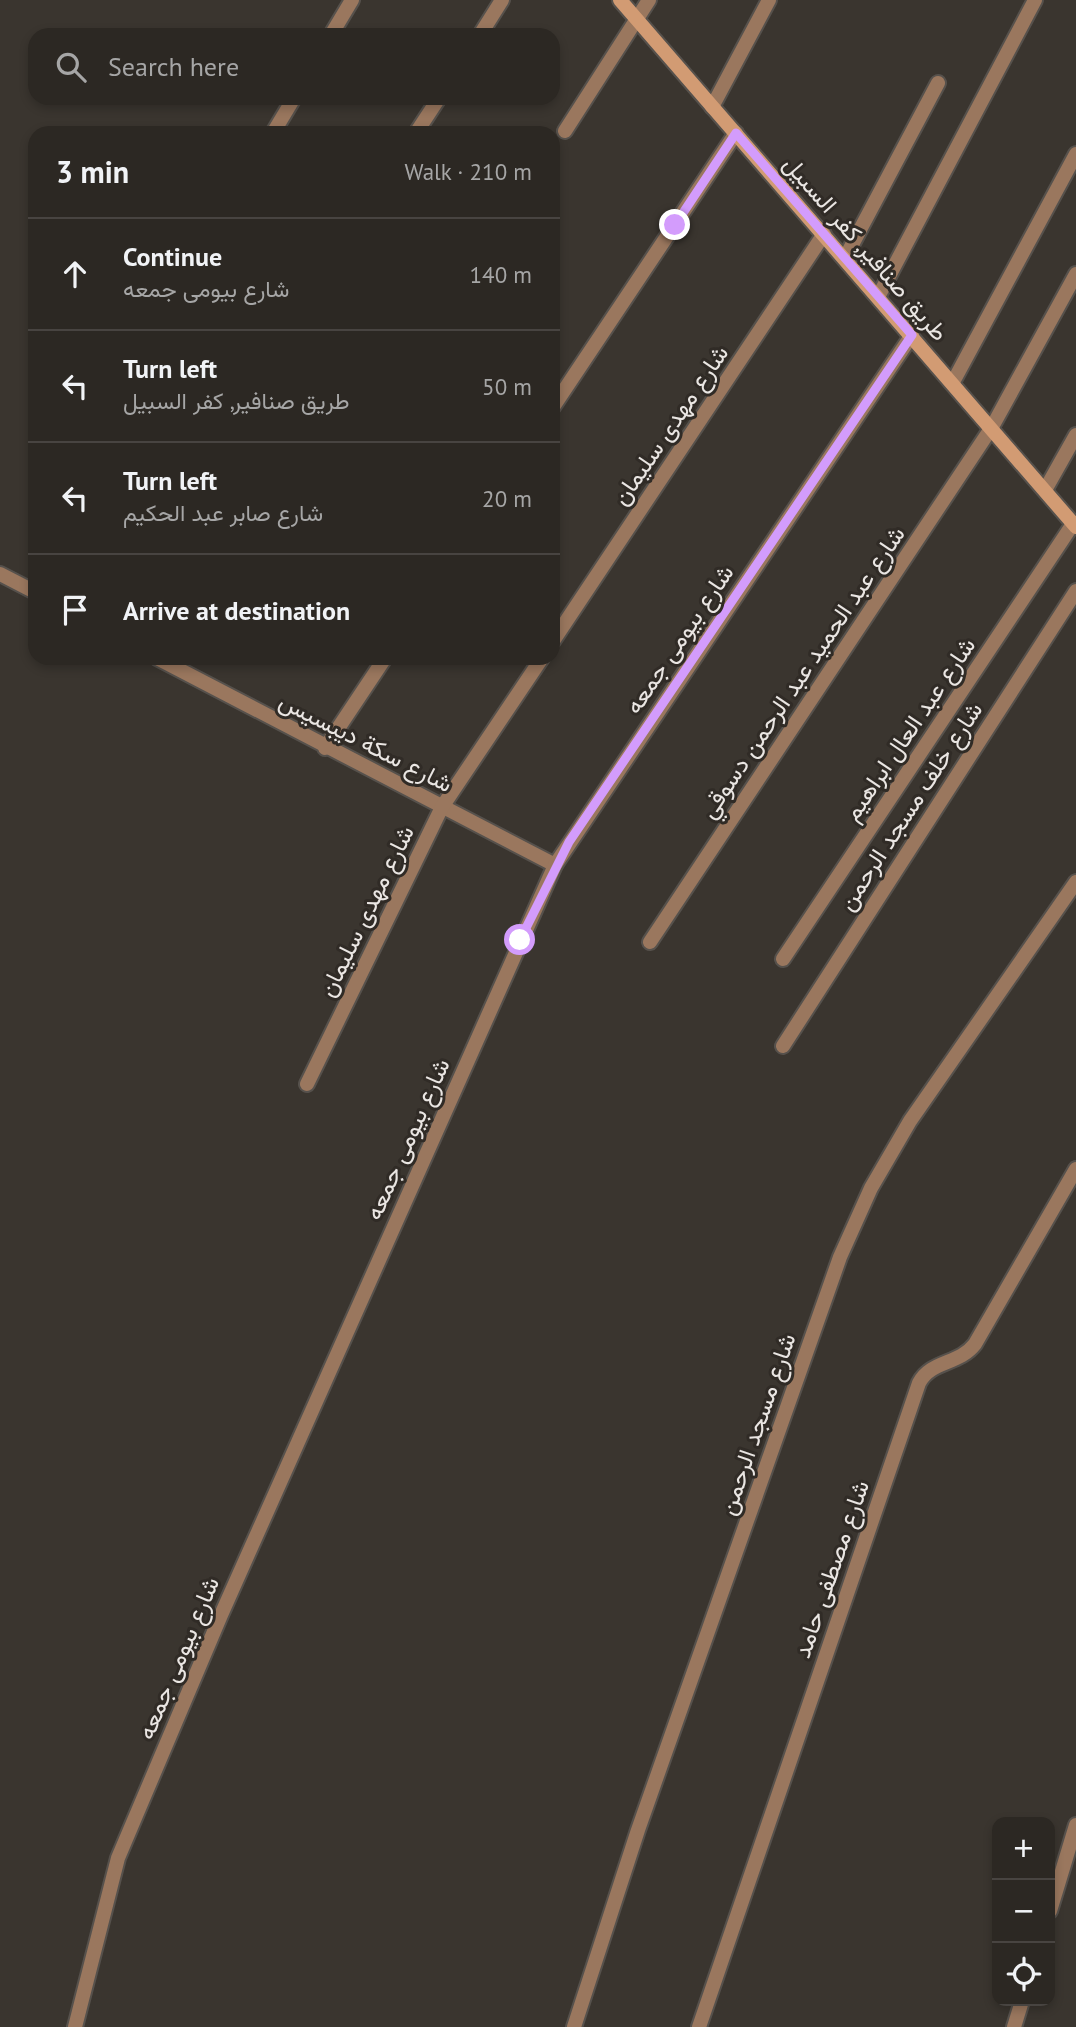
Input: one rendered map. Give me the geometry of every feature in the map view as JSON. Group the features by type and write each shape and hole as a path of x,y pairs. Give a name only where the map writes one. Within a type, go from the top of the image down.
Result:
{"street":[{"path":"335,28 352,0"},
{"path":"484,28 502,0"},
{"name":"طريق صنافير, كفر السبيل","path":"620,0 1075,526"},
{"path":"565,131 649,0"},
{"path":"712,107 769,0"},
{"path":"878,297 1035,0"},
{"path":"845,258 938,83"},
{"path":"278,126 290,105"},
{"path":"421,126 434,105"},
{"path":"560,397 736,133"},
{"path":"953,382 1076,155"},
{"name":"شارع مهدى سليمان","path":"560,630 824,234"},
{"name":"شارع عبد الحميد عبد الرحمن دسوقي","path":"650,942 992,427 1076,274"},
{"name":"شارع بيومى جمعه","path":"75,2027 105,1905 124,1846 226,1602 555,865 912,335"},
{"path":"1045,490 1076,435"},
{"name":"شارع عبد العال ابراهيم","path":"783,959 1075,526"},
{"path":"0,574 28,588"},
{"name":"شارع خلف مسجد الرحمن","path":"783,1046 1076,591"},
{"name":"شارع سكة ديبسيس","path":"170,665 325,748 555,865"},
{"path":"325,748 380,665"},
{"name":"شارع مهدى سليمان","path":"307,1084 442,807 537,665"},
{"name":"شارع مسجد الرحمن","path":"573,2027 638,1830 839,1257 871,1188 909,1121 1076,882"},
{"name":"شارع مصطفى حامد","path":"699,2027 919,1383 929,1370 964,1356 975,1345 1076,1169"},
{"path":"1055,1894 1076,1825"},
{"path":"1014,2027 1020,2006"}],"route":[{"path":"520,940 555,865 569,842 912,335 736,133 675,225"}]}
